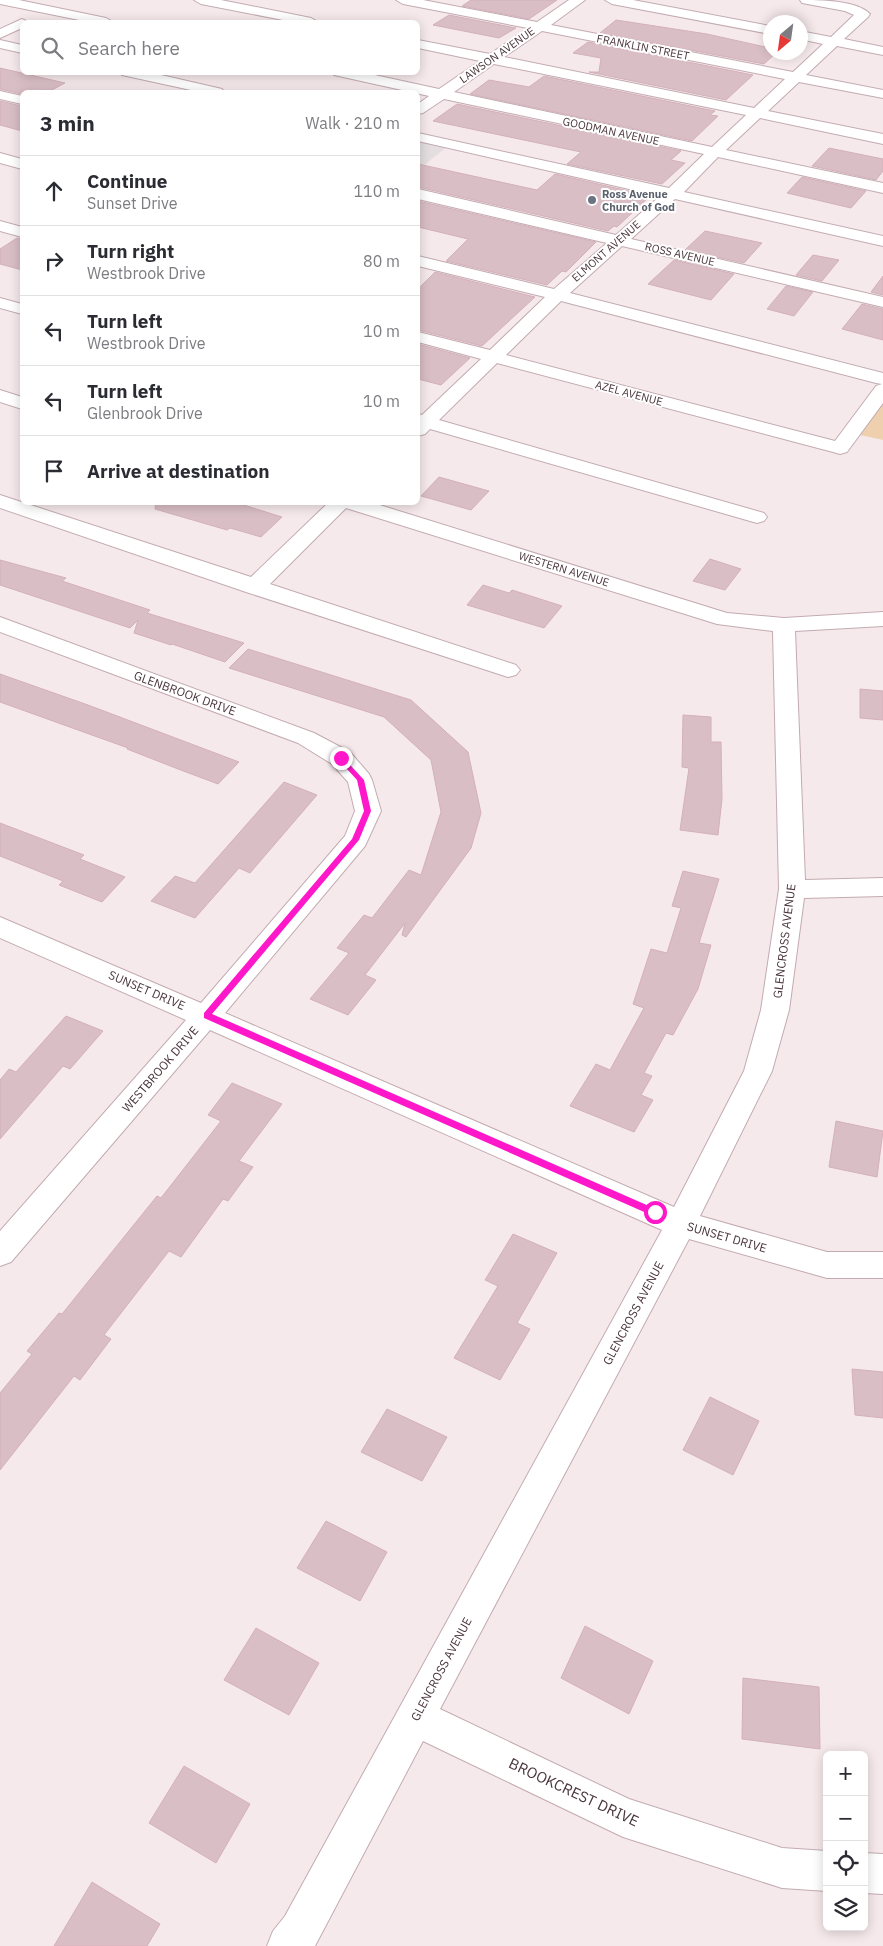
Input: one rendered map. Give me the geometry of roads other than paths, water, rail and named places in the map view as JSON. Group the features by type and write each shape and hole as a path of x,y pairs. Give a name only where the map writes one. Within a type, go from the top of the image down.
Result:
{"street":[{"path":"0,0 96,20"},
{"path":"29,20 68,0"},
{"path":"201,0 301,20"},
{"name":"FRANKLIN STREET","path":"403,0 883,94"},
{"name":"LAWSON AVENUE","path":"420,109 578,0"},
{"path":"612,0 763,29"},
{"name":"ELMONT AVENUE","path":"420,424 494,358 557,295 672,194 863,14 849,8 807,0"},
{"path":"0,34 20,24"},
{"path":"808,38 883,52"},
{"path":"0,44 20,49"},
{"path":"420,44 883,139"},
{"path":"140,75 208,90"},
{"name":"GOODMAN AVENUE","path":"353,75 883,188"},
{"path":"0,95 20,100"},
{"path":"420,137 883,241"},
{"path":"0,158 20,163"},
{"name":"ROSS AVENUE","path":"420,194 883,302"},
{"path":"0,226 20,231"},
{"path":"420,261 883,379"},
{"path":"0,303 20,308"},
{"name":"AZEL AVENUE","path":"420,339 840,448 883,390"},
{"path":"420,424 757,517"},
{"path":"0,501 508,670"},
{"path":"254,587 338,505"},
{"name":"WESTERN AVENUE","path":"357,505 725,619 784,625 883,619"},
{"name":"GLENBROOK DRIVE","path":"0,624 306,738 341,758 360,780"},
{"name":"GLENCROSS AVENUE","path":"288,1946 300,1931 680,1224 758,1071 775,1010 792,889 784,625"},
{"name":"WESTBROOK DRIVE","path":"0,1253 207,1016 356,840 368,811 360,780"},
{"path":"792,889 883,887"},
{"name":"SUNSET DRIVE","path":"0,927 680,1224 827,1265 883,1264"},
{"name":"BROOKCREST DRIVE","path":"415,1717 623,1817 782,1868 823,1871"},
{"path":"868,1873 883,1874"}],"place":[{"name":"Ross Avenue Church of God","path":"592,200"}]}
